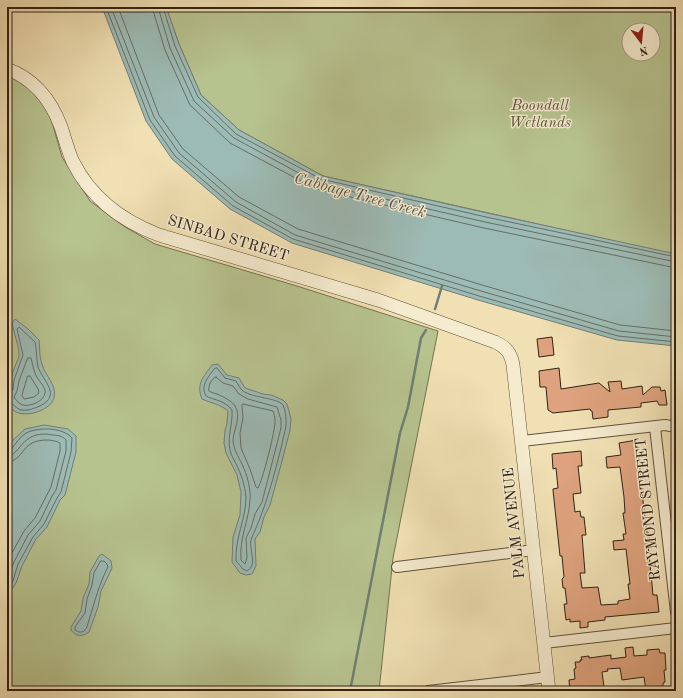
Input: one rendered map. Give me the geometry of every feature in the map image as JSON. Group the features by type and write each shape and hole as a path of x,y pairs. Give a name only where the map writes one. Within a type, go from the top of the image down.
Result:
{"street":[{"name":"SINBAD STREET","path":"7,69 22,76 45,96 60,126 73,163 87,184 100,200 137,226 159,235 378,300 495,342 504,346 509,352"},
{"name":"PALM AVENUE","path":"509,352 513,365 522,441 549,691"},
{"path":"522,441 665,425 676,427"},
{"name":"RAYMOND STREET","path":"655,427 676,612"},
{"path":"397,567 534,550"},
{"path":"544,643 676,628"},
{"path":"428,691 548,677"}],"green space":[{"name":"Boondall Wetlands","path":"166,7 676,7 676,255 323,176 239,130 201,95 179,44"},
{"path":"7,75 30,86 50,115 62,157 90,201 125,227 155,244 297,286 438,331 393,558 379,691 7,691"}],"water":[{"name":"Cabbage Tree Creek","path":"102,7 166,7 179,44 201,95 239,130 323,176 676,254 676,346 617,340 478,300 292,243 230,209 172,159 146,121"},
{"path":"15,319 39,340 41,361 54,388 54,398 51,403 40,411 33,413 19,413 13,410 9,405 7,396 9,384 19,356 12,323"},
{"path":"218,364 227,375 239,378 245,388 283,400 287,404 291,419 290,430 270,505 264,517 260,532 255,539 256,566 252,574 246,575 240,573 232,562 233,537 240,515 241,492 237,475 226,453 224,443 228,411 219,405 202,399 200,393 200,385 203,377 212,365"},
{"path":"44,425 68,429 76,436 76,452 65,495 60,500 47,527 36,539 22,566 16,583 7,596 7,450 11,442 25,429"},
{"path":"102,554 111,561 112,568 101,591 98,607 89,632 84,635 77,635 71,630 71,627 81,611 83,598 89,584 90,572 99,556"}],"building":[{"path":"552,337 554,355 539,357 537,339"},
{"path":"559,368 561,389 599,383 610,392 608,382 621,381 622,389 642,386 643,395 652,387 660,387 661,391 665,390 667,405 659,405 657,401 641,403 641,407 608,410 608,417 593,419 592,411 590,409 553,413 548,410 546,387 540,387 539,371"},
{"path":"637,440 644,511 647,533 649,533 650,544 648,544 653,595 657,595 659,612 605,617 605,620 588,622 588,627 580,628 580,621 570,622 570,619 566,620 564,604 567,604 565,588 563,588 562,579 564,577 562,556 560,556 553,490 558,488 556,468 553,469 552,454 581,451 582,466 578,466 581,493 573,494 575,512 580,511 581,517 584,517 586,535 582,535 585,573 580,573 582,588 598,587 601,605 618,604 618,601 630,599 626,549 614,550 613,541 624,540 623,534 626,534 623,513 625,513 624,497 620,467 607,468 606,457 621,455 619,443"},
{"path":"633,647 634,656 647,655 647,650 659,649 660,653 665,653 666,670 664,670 665,682 663,683 663,691 646,691 644,677 622,680 620,668 607,669 608,671 602,672 604,687 600,688 601,691 570,691 569,680 575,679 575,662 580,662 580,660 582,660 581,657 589,656 589,658 611,655 611,659 626,657 625,648"}],"waterway":[{"path":"435,309 442,286"},
{"path":"350,691 400,433 408,407 421,338 426,330"}]}
